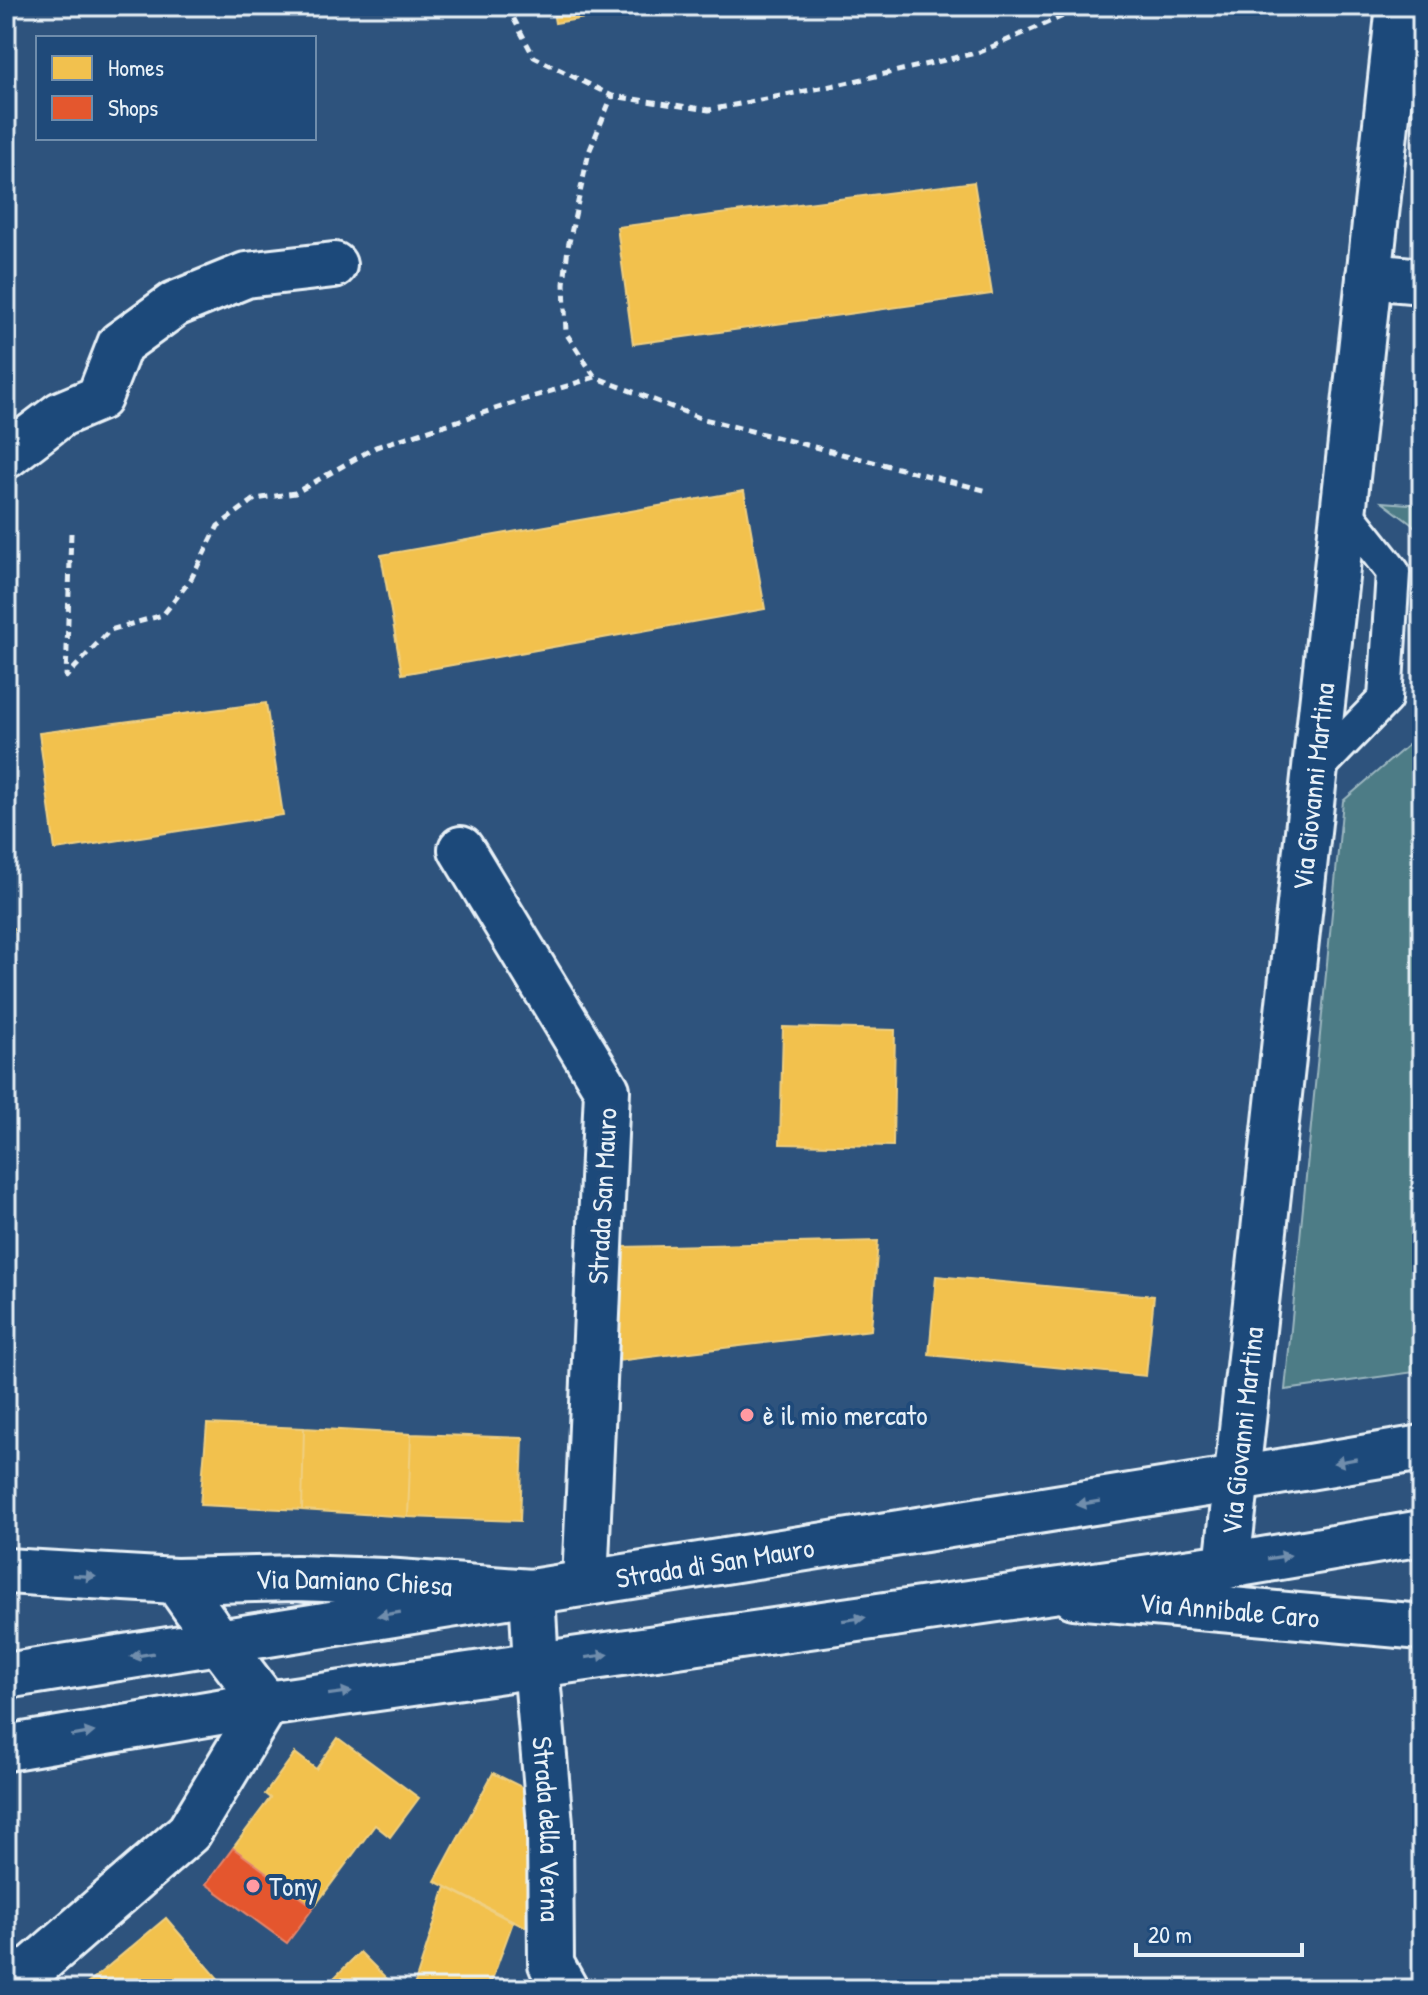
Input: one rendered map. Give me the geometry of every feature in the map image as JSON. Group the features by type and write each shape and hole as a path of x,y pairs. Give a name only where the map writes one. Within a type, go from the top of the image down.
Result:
{"street":[{"name":"Via Giovanni Martina","path":"1227,1566 1399,6"},
{"path":"6,456 61,414 99,398 120,344 175,304 246,275 334,265"},
{"path":"1369,276 1422,281"},
{"name":"Strada San Mauro","path":"461,849 607,1090 585,1583"},
{"name":"Strada di San Mauro","path":"6,1676 1422,1448"},
{"path":"6,1748 266,1704 1227,1566 1422,1533"},
{"name":"Via Damiano Chiesa","path":"6,1571 176,1581 296,1578 385,1581 532,1592"},
{"path":"176,1581 266,1704"},
{"name":"Strada della Verna","path":"532,1592 550,1824 551,1964 565,1989"},
{"name":"Via Annibale Caro","path":"1036,1593 1422,1627"},
{"path":"9,1989 189,1832 266,1704"}],"lane":[{"path":"1315,771 1385,699 1393,572 1343,509"}],"path":[{"path":"507,6 534,57 612,96 709,110 980,52 1072,12"},
{"path":"612,96 589,152 568,247 564,284 566,333 595,377 700,418 988,491"},
{"path":"71,533 66,677 110,630 163,615 191,579 218,526 255,499 295,493 376,447 595,377"}],"green space":[{"path":"1382,502 1422,505 1422,532"},
{"path":"1422,710 1422,1371 1285,1390 1343,801 1421,734"}],"building: Homes":[{"path":"552,6 655,6 555,23"},
{"path":"974,182 992,294 633,344 617,227"},
{"path":"744,491 765,609 402,674 381,555"},
{"path":"266,703 283,815 55,850 39,733"},
{"path":"6,928 13,928 12,979 6,979"},
{"path":"783,1027 895,1030 893,1146 780,1144"},
{"path":"878,1241 871,1330 616,1361 622,1247"},
{"path":"936,1276 1154,1296 1146,1376 929,1355"},
{"path":"207,1424 304,1428 302,1510 200,1505"},
{"path":"304,1428 411,1434 408,1517 302,1510"},
{"path":"411,1434 523,1438 520,1521 408,1517"},
{"path":"338,1738 419,1798 390,1837 375,1825 314,1907 233,1848 270,1798 265,1794 295,1753 316,1769"},
{"path":"493,1773 532,1792 526,1927 435,1881"},
{"path":"446,1887 513,1922 489,1988 492,1989 413,1989"},
{"path":"166,1918 227,1989 81,1989"},
{"path":"360,1952 397,1989 323,1989"}],"building: Shops":[{"path":"233,1848 314,1907 287,1943 206,1884"}],"place":[{"name":"è il mio mercato","path":"747,1415"},
{"name":"Tony","path":"253,1886"}]}
